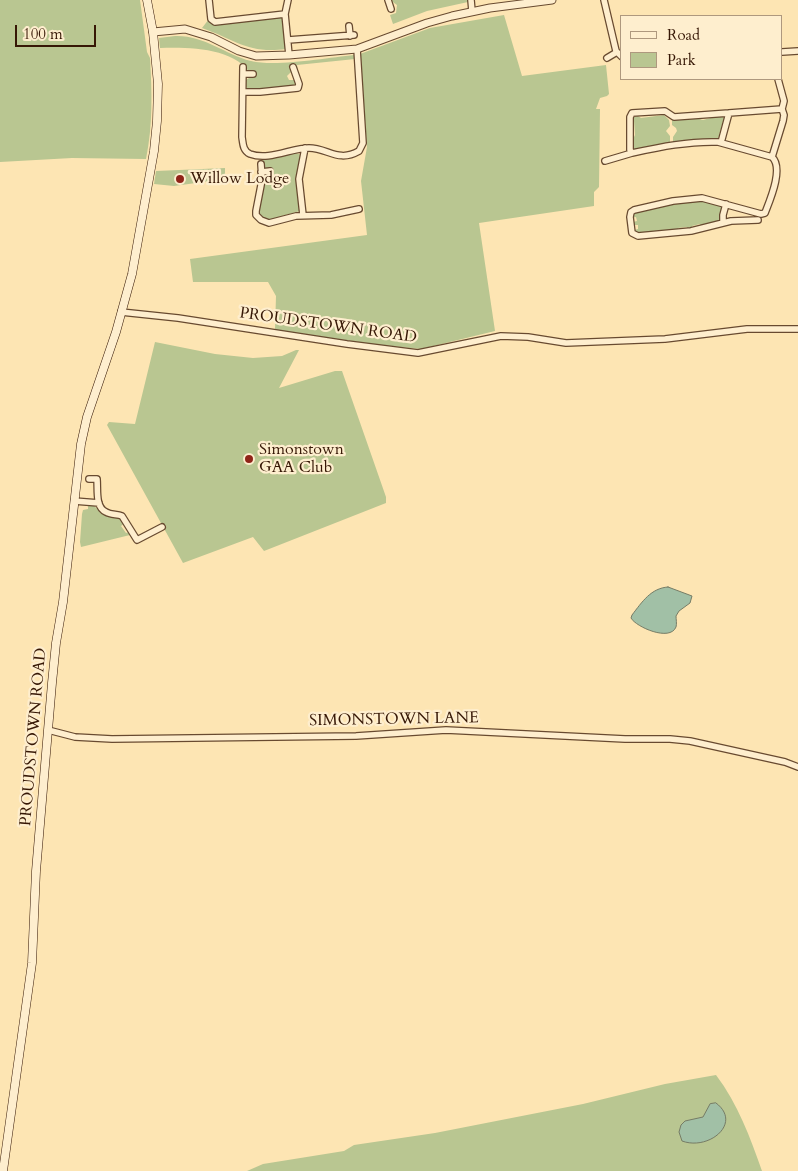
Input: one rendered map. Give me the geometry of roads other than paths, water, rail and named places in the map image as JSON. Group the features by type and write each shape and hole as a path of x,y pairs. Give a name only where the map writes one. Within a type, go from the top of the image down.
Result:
{"main road":[{"name":"PROUDSTOWN ROAD","path":"3,1171 32,962 36,871 56,643 63,602 81,444 86,417 132,274 157,122 158,84 153,32 147,0"}],"street":[{"path":"209,0 210,16 212,21 215,22 285,14"},
{"path":"288,0 285,14 289,55"},
{"path":"388,0 391,9"},
{"path":"471,0 472,12"},
{"path":"153,32 186,29 211,37 247,54 259,57 289,55 357,49 427,23 472,12 552,0"},
{"path":"604,0 619,54 606,58"},
{"path":"288,40 352,35 349,26"},
{"path":"253,74 243,70 242,137 244,148 247,152 266,155 305,148 317,149 332,155 344,156 354,154 362,148 363,143 357,49"},
{"path":"783,52 798,51"},
{"path":"243,92 295,90 299,86 292,67"},
{"path":"288,77 295,74"},
{"path":"772,157 783,124 784,115 782,109 784,101 778,80"},
{"path":"632,154 630,150 632,113 665,110 674,116 782,109"},
{"path":"722,140 729,113"},
{"path":"605,161 673,145 710,142 718,142 772,157 775,160 777,173 765,213 761,214 702,198 680,199 634,210 631,212 630,217 632,233 638,236 691,231 731,221 758,220"},
{"path":"303,215 299,179 305,148"},
{"path":"261,164 261,188 256,210 258,218 261,220 269,223 303,215 322,216 359,209"},
{"path":"261,172 270,171"},
{"path":"723,223 726,204"},
{"path":"350,211 351,218"},
{"name":"PROUDSTOWN ROAD","path":"121,312 178,318 418,353 501,336 566,343 665,339 747,329 798,329"},
{"path":"90,479 97,479 99,503 104,511 119,514 125,519 137,540 162,527"},
{"path":"74,501 99,503"},
{"name":"SIMONSTOWN LANE","path":"48,730 76,737 112,739 356,736 446,730 625,739 670,739 690,741 785,762 798,767"}],"place":[{"name":"Willow Lodge","path":"180,179"},
{"name":"Simonstown GAA Club","path":"249,459"}]}
